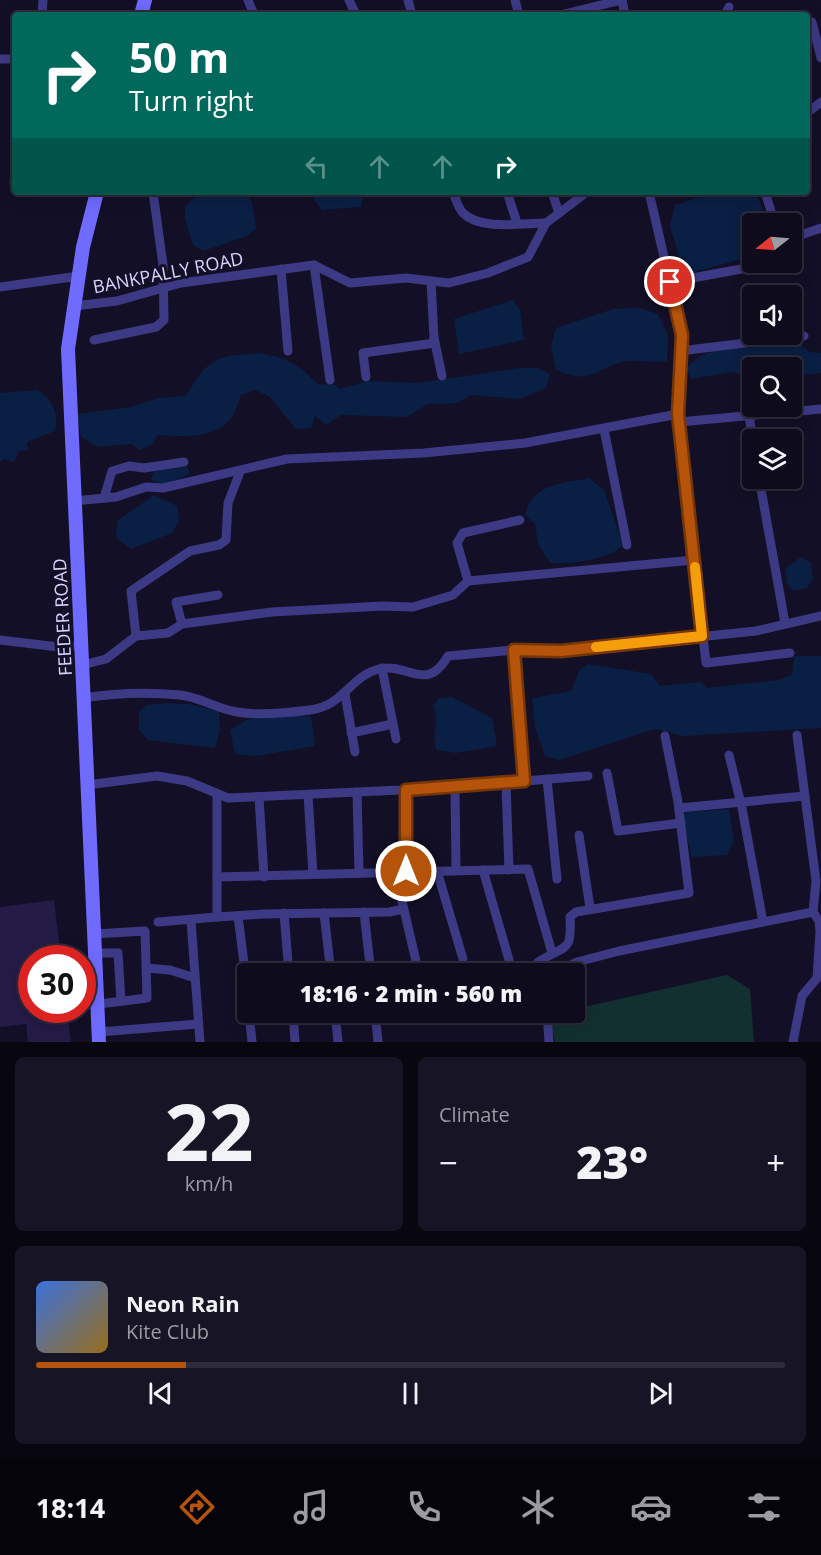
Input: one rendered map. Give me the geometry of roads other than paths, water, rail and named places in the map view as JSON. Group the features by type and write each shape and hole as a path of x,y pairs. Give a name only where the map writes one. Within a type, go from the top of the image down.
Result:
{"street":[{"path":"572,12 622,0"},
{"path":"812,22 821,58"},
{"name":"FEEDER ROAD","path":"95,945 68,349 79,276 96,195"},
{"path":"94,340 161,324 165,321 159,226 154,195"},
{"path":"454,195 462,212 472,220 517,224 546,223"},
{"path":"508,195 517,224"},
{"path":"553,195 559,213"},
{"path":"314,265 350,283 406,278 449,283 488,273 528,256 546,223 583,195"},
{"path":"650,195 682,335 679,418 706,663 790,653"},
{"path":"766,195 772,213"},
{"path":"802,235 821,228"},
{"path":"314,265 330,380"},
{"name":"BANKPALLY ROAD","path":"74,306 117,301 164,288 314,265"},
{"path":"281,269 288,351"},
{"path":"670,282 742,269"},
{"path":"0,287 79,276"},
{"path":"431,280 435,343 442,376"},
{"path":"680,351 804,336"},
{"path":"366,377 363,353 435,343"},
{"path":"802,411 821,409"},
{"path":"74,501 104,498 146,487 163,488 240,472 287,459 424,453 525,443 679,418 742,415"},
{"path":"604,429 627,545"},
{"path":"104,498 112,471 129,466 144,468 184,462"},
{"path":"136,636 131,591 190,551 219,545 226,540 228,503 240,472"},
{"path":"761,489 785,623"},
{"path":"468,581 457,543 463,533 520,520"},
{"path":"82,665 106,659 136,636 168,633 182,624 272,612 383,606 413,607 453,595 468,581 694,560"},
{"path":"182,624 176,602 219,595"},
{"path":"83,698 100,695 180,695 208,701 235,712 313,710 329,706 366,674 382,668 420,676 433,673 441,667 448,656 514,650 561,651 756,631 821,616"},
{"path":"0,640 81,646"},
{"path":"514,650 524,781"},
{"path":"382,668 396,739"},
{"path":"345,694 355,752"},
{"path":"351,734 393,724"},
{"path":"793,1042 802,996 817,978 820,931 819,921 813,912 818,892 797,735"},
{"path":"538,963 552,953 568,946 571,941 570,917 590,908 689,893 679,808 665,736"},
{"path":"729,755 741,802 763,922"},
{"path":"608,773 618,831 681,823"},
{"path":"87,784 157,776 187,781 217,796 259,797 506,784 588,776"},
{"path":"547,779 557,879"},
{"path":"506,784 509,870"},
{"path":"455,787 456,870"},
{"path":"406,790 406,871"},
{"path":"357,792 358,872"},
{"path":"308,795 313,874"},
{"path":"217,796 217,917"},
{"path":"679,808 805,796"},
{"path":"259,797 264,877"},
{"path":"579,835 590,908"},
{"path":"218,877 528,869 552,953"},
{"path":"483,870 509,960"},
{"path":"395,871 416,963"},
{"path":"437,871 463,959"},
{"path":"158,922 217,917 403,909"},
{"path":"364,912 370,963"},
{"path":"575,963 619,951 813,912"},
{"path":"324,913 330,963"},
{"path":"284,914 288,963"},
{"path":"238,916 244,963"},
{"path":"191,921 200,1042"},
{"path":"94,934 145,931 147,998 99,1004"},
{"path":"96,952 118,953 121,1001"},
{"name":"FEEDER ROAD","path":"96,965 99,1037"},
{"path":"147,968 170,970 195,978"},
{"path":"250,1023 252,1042"},
{"path":"294,1023 295,1042"},
{"path":"336,1023 338,1042"},
{"path":"376,1023 378,1042"},
{"path":"547,1023 547,1042"},
{"path":"99,1037 198,1024"}],"water":[{"path":"198,195 247,195 252,202 256,229 247,236 203,251 193,245 185,219 185,206"},
{"path":"313,195 364,195 361,207 322,210 314,200"},
{"path":"706,195 757,195 764,213 742,213 742,259 694,272 683,269 670,226 675,205"},
{"path":"513,300 520,310 524,340 459,354 454,319"},
{"path":"640,308 658,314 668,336 667,361 619,363 587,376 568,374 556,369 551,346 556,328 613,309"},
{"path":"801,345 809,352 821,353 821,373 802,375 802,357 742,357 742,374 731,372 691,379 686,368 700,356 714,351"},
{"path":"258,353 284,359 298,366 318,384 336,385 339,389 369,381 417,383 520,368 538,368 550,374 546,388 520,399 471,395 457,403 428,404 406,417 341,415 326,425 315,416 311,428 296,429 269,396 255,390 241,395 229,421 204,434 195,436 157,435 153,444 140,450 132,444 98,447 81,437 77,414 130,407 159,398 186,396 200,374 214,362 231,356"},
{"path":"37,390 51,402 54,408 55,431 27,442 28,450 19,451 14,462 4,459 0,462 0,393"},
{"path":"187,467 190,473 170,482 161,483 151,479 154,471"},
{"path":"589,478 604,490 623,545 600,557 578,562 550,563 538,544 535,524 525,515 529,504 541,491 550,487"},
{"path":"154,495 177,506 179,521 172,533 131,549 116,538 117,521"},
{"path":"801,557 811,563 813,579 807,588 793,591 787,583 785,569"},
{"path":"794,656 821,656 821,728 683,736 655,729 559,760 545,756 535,728 532,698 571,691 580,669 588,664 651,674 660,686 701,682 707,688 778,680 792,675"},
{"path":"452,697 492,718 497,746 456,753 437,750 435,744 436,718 433,706 439,698"},
{"path":"188,704 219,711 220,729 215,748 148,740 139,730 139,712 147,705"},
{"path":"300,715 311,717 315,746 256,756 235,754 230,730 248,719"},
{"path":"729,809 734,841 727,855 692,857 683,821 685,812"}]}
